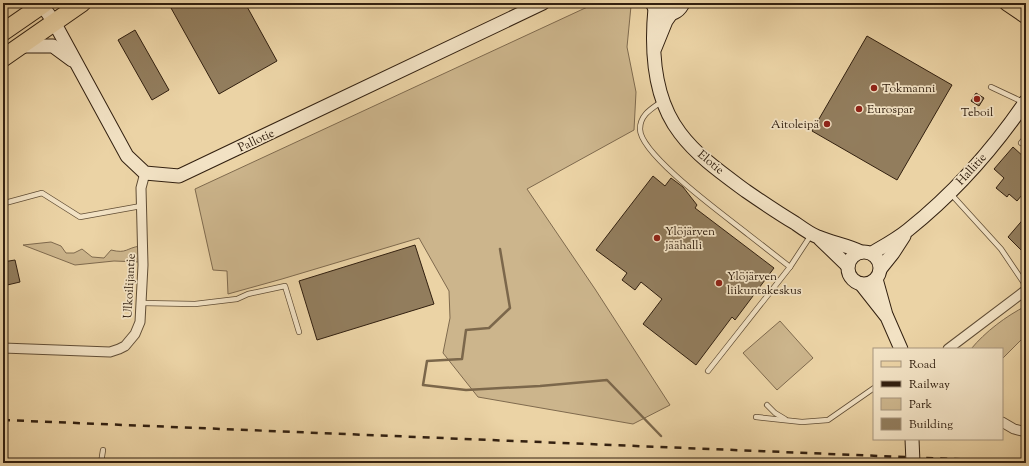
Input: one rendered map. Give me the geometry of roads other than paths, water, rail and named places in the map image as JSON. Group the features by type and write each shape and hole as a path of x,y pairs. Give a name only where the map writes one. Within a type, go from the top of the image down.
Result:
{"highway":[{"path":"3,58 82,3"},
{"path":"3,32 43,4"}],"main road":[{"path":"1007,3 1026,16"}],"street":[{"name":"Pallotie","path":"145,173 179,176 543,3"},
{"name":"Elotie","path":"654,50 666,21 683,3"},
{"path":"43,4 127,156 145,173"},
{"path":"654,5 663,13 671,14"},
{"name":"Elotie","path":"654,5 652,32 655,76 668,116 680,134 695,150 724,174 762,202 815,236 848,266"},
{"path":"20,46 53,46 76,63"},
{"name":"Hallitie","path":"879,273 908,231 949,193 983,156 1025,103"},
{"name":"Ulkoilijantie","path":"3,348 110,352 125,346 135,334 140,322 143,241 141,188 145,173"},
{"name":"Hallitie","path":"866,252 908,231"},
{"name":"Elotie","path":"815,236 866,252"},
{"path":"887,317 861,284 856,282 850,275 848,266 852,256 866,252 876,257 880,262 879,273 887,317 901,348"},
{"path":"861,284 869,283 879,273"},
{"path":"949,348 1026,290"},
{"path":"1003,422 1026,432"},
{"path":"912,440 913,463"}],"lane":[{"path":"991,87 1025,103"},
{"path":"663,101 645,113 640,130 645,142 666,167 705,202 790,267"},
{"path":"1021,143 1026,138"},
{"path":"3,194 5,203 42,193 80,217 141,206"},
{"path":"949,193 1001,249 1026,286"},
{"path":"708,371 815,236"},
{"path":"141,303 195,304 237,299 248,294 285,286 299,332"},
{"path":"756,417 802,422 828,420 873,389"},
{"path":"767,405 775,413 787,420"},
{"path":"101,463 103,450"}],"waterway":[{"path":"500,249 510,308 489,328 466,330 462,359 427,361 423,385 466,390 540,386 607,380 661,436"}],"railway":[{"path":"3,420 1026,462"}],"place":[{"name":"Tokmanni","path":"874,88"},
{"name":"Teboil","path":"977,99"},
{"name":"Eurospar","path":"859,109"},
{"name":"Aitoleipä","path":"827,124"},
{"name":"Ylöjärven jäähalli","path":"657,238"},
{"name":"Ylöjärven liikuntakeskus","path":"719,283"}]}
